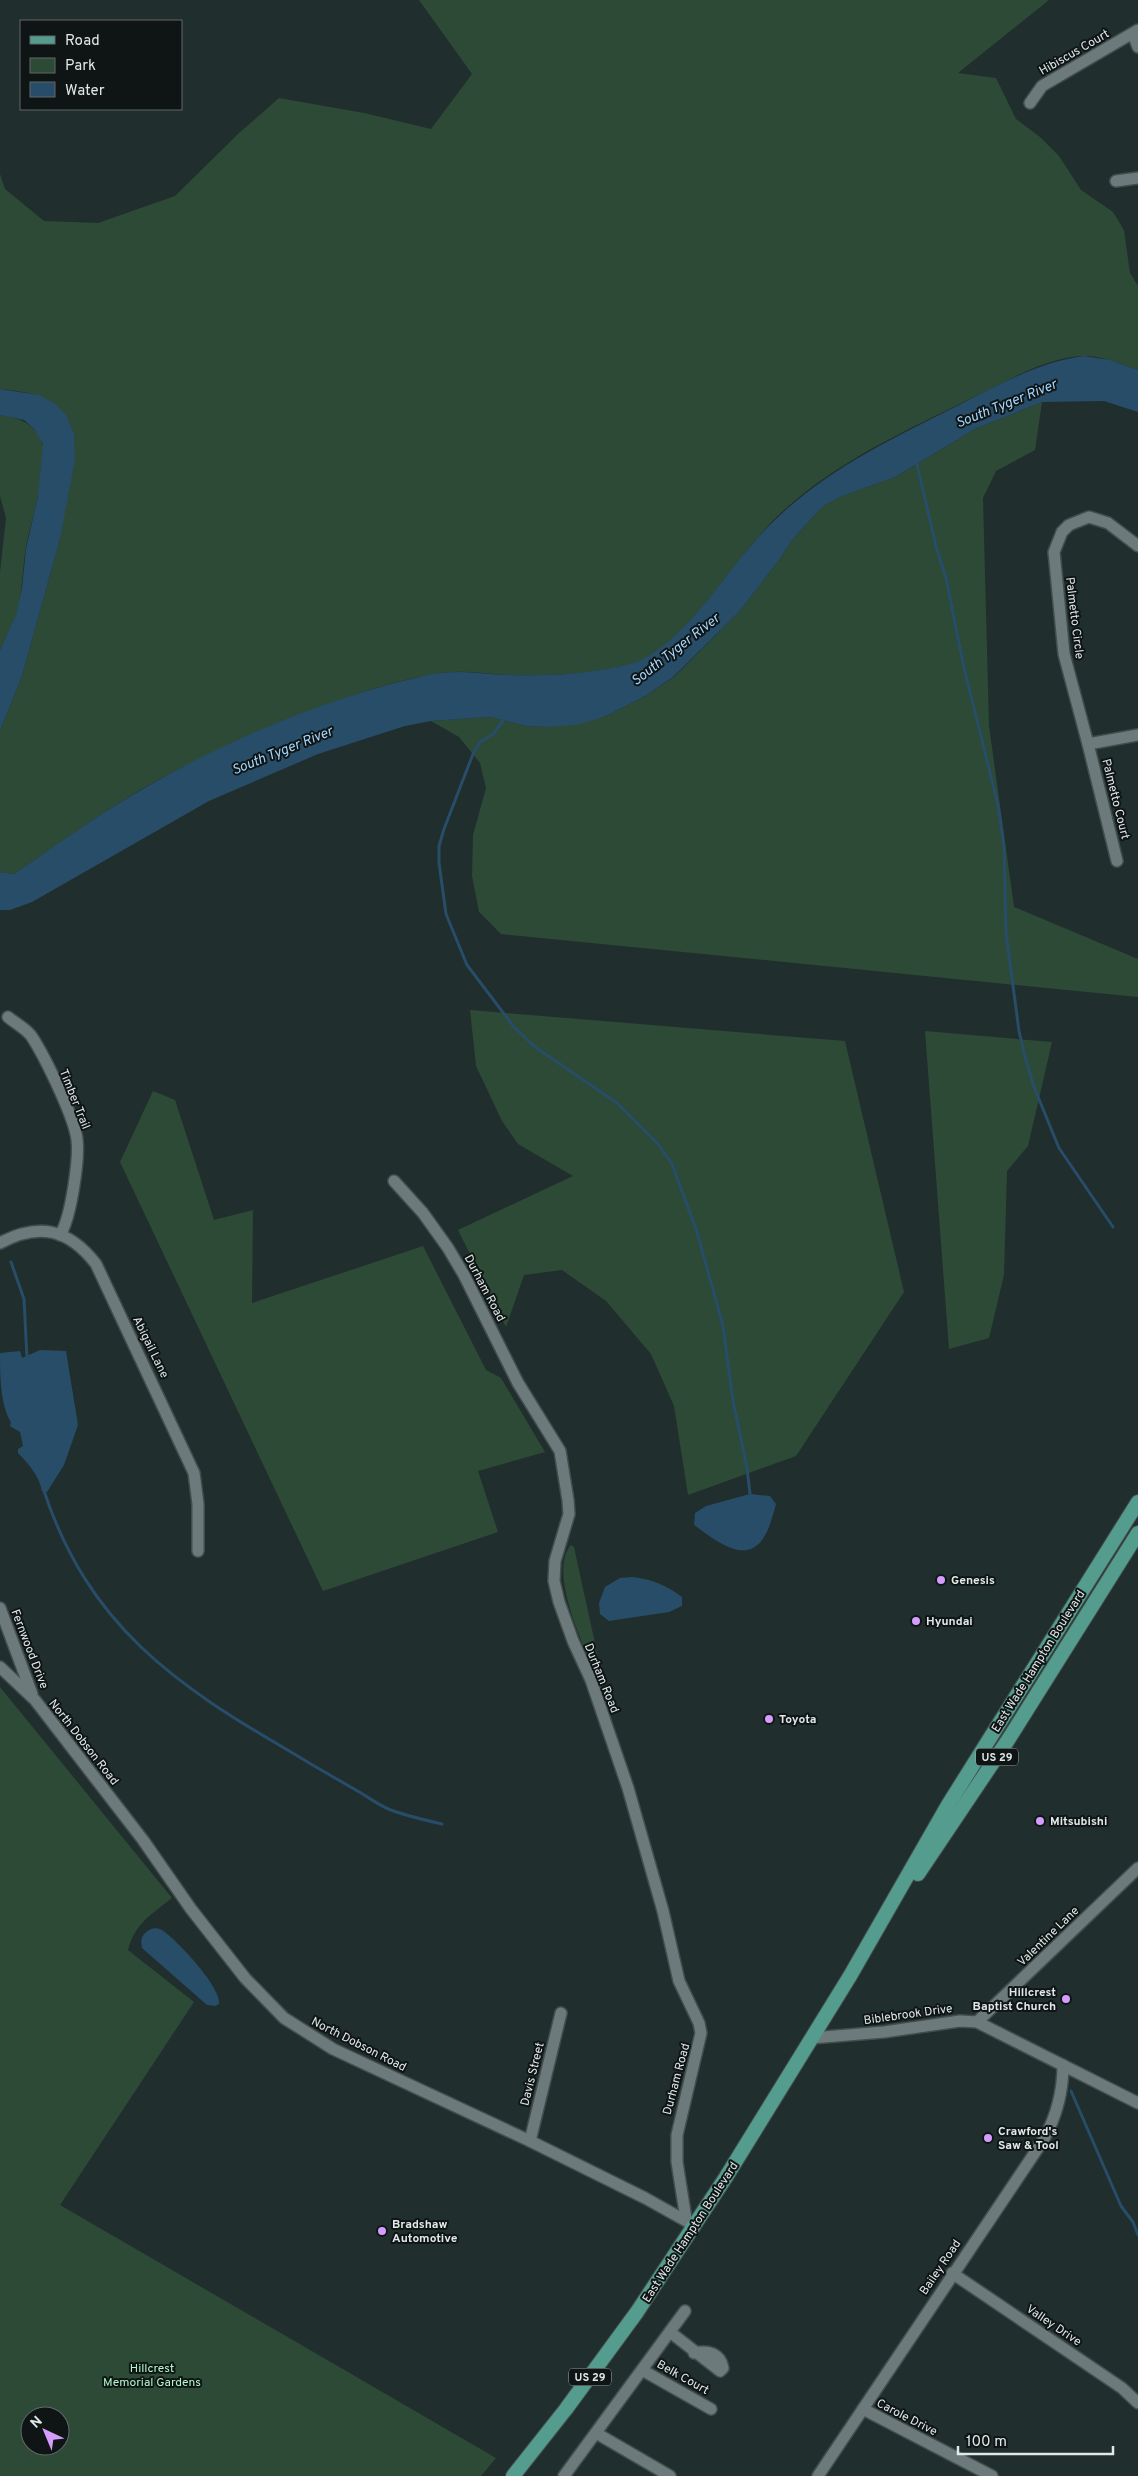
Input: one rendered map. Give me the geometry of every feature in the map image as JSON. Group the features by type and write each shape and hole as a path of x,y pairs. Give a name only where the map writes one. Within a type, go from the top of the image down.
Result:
{"main road":[{"name":"East Wade Hampton Boulevard","path":"513,2476 566,2409 632,2320 689,2223 726,2177 850,1976 948,1806 1138,1502"},
{"name":"East Wade Hampton Boulevard","path":"850,1976 1008,1740 1138,1533"},
{"path":"1059,1628 1074,1636"},
{"path":"995,1730 1008,1740"}],"street":[{"path":"1136,32 1138,47"},
{"name":"Hibiscus Court","path":"1030,103 1042,86 1136,32"},
{"path":"1116,181 1138,178"},
{"name":"Palmetto Circle","path":"1088,744 1064,654 1054,552 1056,542 1065,529 1079,520 1089,517 1108,523 1138,546"},
{"path":"1088,744 1138,735"},
{"name":"Palmetto Court","path":"1088,744 1117,861"},
{"name":"Timber Trail","path":"8,1017 31,1035 58,1090 76,1135 72,1193 65,1226 60,1234"},
{"name":"Durham Road","path":"394,1181 436,1230 464,1275 518,1382 556,1444 562,1459 569,1514 555,1561 554,1581 559,1602 572,1641 590,1680 628,1788 664,1911 678,1981 700,2024 701,2033 677,2135 677,2162 689,2223"},
{"name":"Abigail Lane","path":"0,1243 28,1231 60,1234 69,1237 84,1248 96,1264 194,1473 198,1504 198,1551"},
{"name":"Fernwood Drive","path":"0,1608 35,1700"},
{"name":"North Dobson Road","path":"0,1666 35,1700 160,1862 177,1890 223,1950 274,2009 308,2034 333,2049 530,2142 689,2223"},
{"name":"Valentine Lane","path":"977,2022 1138,1868"},
{"name":"Davis Street","path":"530,2142 561,2013"},
{"name":"Biblebrook Drive","path":"812,2038 884,2032 960,2021 977,2022 1138,2103"},
{"name":"Bailey Road","path":"818,2476 952,2273 1044,2139 1053,2123 1063,2082 1063,2065"},
{"name":"Valley Drive","path":"952,2273 1122,2388 1138,2403"},
{"path":"564,2476 685,2311"},
{"path":"670,2332 694,2353"},
{"name":"Belk Court","path":"642,2370 711,2409"},
{"name":"Carole Drive","path":"863,2409 992,2476"},
{"path":"596,2433 670,2476"}],"green space":[{"path":"419,0 1049,0 958,73 996,78 1016,119 1040,137 1059,156 1081,190 1113,212 1124,230 1130,273 1138,286 1138,370 1111,360 1089,356 1054,361 1026,371 923,422 849,462 803,494 782,512 749,548 700,610 665,645 646,658 614,668 567,674 439,673 393,683 358,694 323,706 253,735 183,767 114,806 14,874 0,872 0,730 21,679 60,539 66,416 51,403 36,395 0,389 0,174 5,189 44,221 98,223 175,196 238,134 279,98 364,113 431,129 472,74"},
{"path":"1042,402 1035,450 996,471 983,498 989,726 1014,907 1138,959 1138,997 501,934 479,912 472,876 473,835 486,788 480,763 459,737 431,721 490,717 526,726 547,727 604,717 647,695 674,677 739,612 792,540 822,507 840,497 895,477 975,429"},
{"path":"0,415 25,422 35,430 42,442 44,451 42,478 26,547 18,607 0,650 0,572 6,518 0,496"},
{"path":"470,1010 845,1041 904,1292 796,1456 688,1495 674,1406 651,1354 606,1301 562,1270 524,1275 506,1327 458,1230 573,1176 518,1144 502,1121 476,1066"},
{"path":"925,1031 1052,1042 1028,1146 1007,1171 1004,1275 989,1338 949,1349"},
{"path":"153,1091 175,1100 214,1220 253,1210 252,1303 423,1246 486,1370 501,1378 545,1452 478,1471 498,1532 323,1591 120,1162"},
{"path":"571,1545 574,1547 603,1686 601,1686 580,1636 566,1594 563,1575 565,1558"},
{"name":"Hillcrest Memorial Gardens","path":"0,1687 172,1898 139,1926 128,1950 194,2002 60,2205 496,2458 481,2476 0,2476"}],"water":[{"name":"South Tyger River","path":"1084,356 1110,360 1138,370 1138,412 1104,401 1042,402 975,429 895,477 840,497 822,507 792,540 739,612 673,677 647,695 604,717 576,725 547,727 526,726 490,717 431,721 405,726 318,754 209,801 32,902 10,910 0,910 0,872 14,874 97,817 148,786 214,751 284,720 357,694 438,673 565,674 612,668 642,660 664,645 695,615 750,547 785,510 831,475 907,431 1005,382 1051,363"},
{"path":"0,389 39,395 54,403 66,415 74,434 75,459 60,539 21,679 0,730 0,650 16,615 22,588 26,549 38,496 43,444 34,429 24,420 0,415"},
{"path":"40,1350 66,1351 78,1425 64,1465 47,1492 42,1491 39,1480 33,1470 18,1453 18,1449 23,1446 20,1432 10,1426 11,1422 5,1407 1,1379 0,1353 20,1351 22,1358"},
{"path":"750,1494 770,1496 776,1504 768,1529 757,1546 748,1550 730,1548 694,1525 695,1513 706,1506"},
{"path":"620,1578 646,1579 670,1589 682,1597 682,1606 669,1612 609,1621 600,1614 599,1603 605,1587"},
{"path":"151,1929 162,1930 178,1943 206,1976 218,1996 219,2004 215,2006 207,2005 142,1948 142,1937"}],"waterway":[{"path":"917,465 937,550 946,578 964,668 998,805 1004,846 1006,933 1019,1031 1025,1057 1034,1087 1059,1148 1113,1227"},
{"path":"503,721 493,734 480,742 473,754 444,829 439,846 439,863 446,914 467,965 514,1027 535,1047 617,1103 658,1144 672,1164 697,1232 723,1326 733,1401 747,1468 750,1494"},
{"path":"11,1262 24,1299 27,1358"},
{"path":"43,1488 62,1536 85,1578 111,1615 141,1647 175,1676 252,1729 379,1804 403,1814 442,1824"},
{"path":"1071,2091 1121,2206 1133,2222 1138,2235"}],"place":[{"name":"Genesis","path":"941,1580"},
{"name":"Hyundai","path":"916,1621"},
{"name":"Toyota","path":"769,1719"},
{"name":"Mitsubishi","path":"1040,1821"},
{"name":"Hillcrest Baptist Church","path":"1066,1999"},
{"name":"Crawford's Saw & Tool","path":"988,2138"},
{"name":"Bradshaw Automotive","path":"382,2231"}]}
